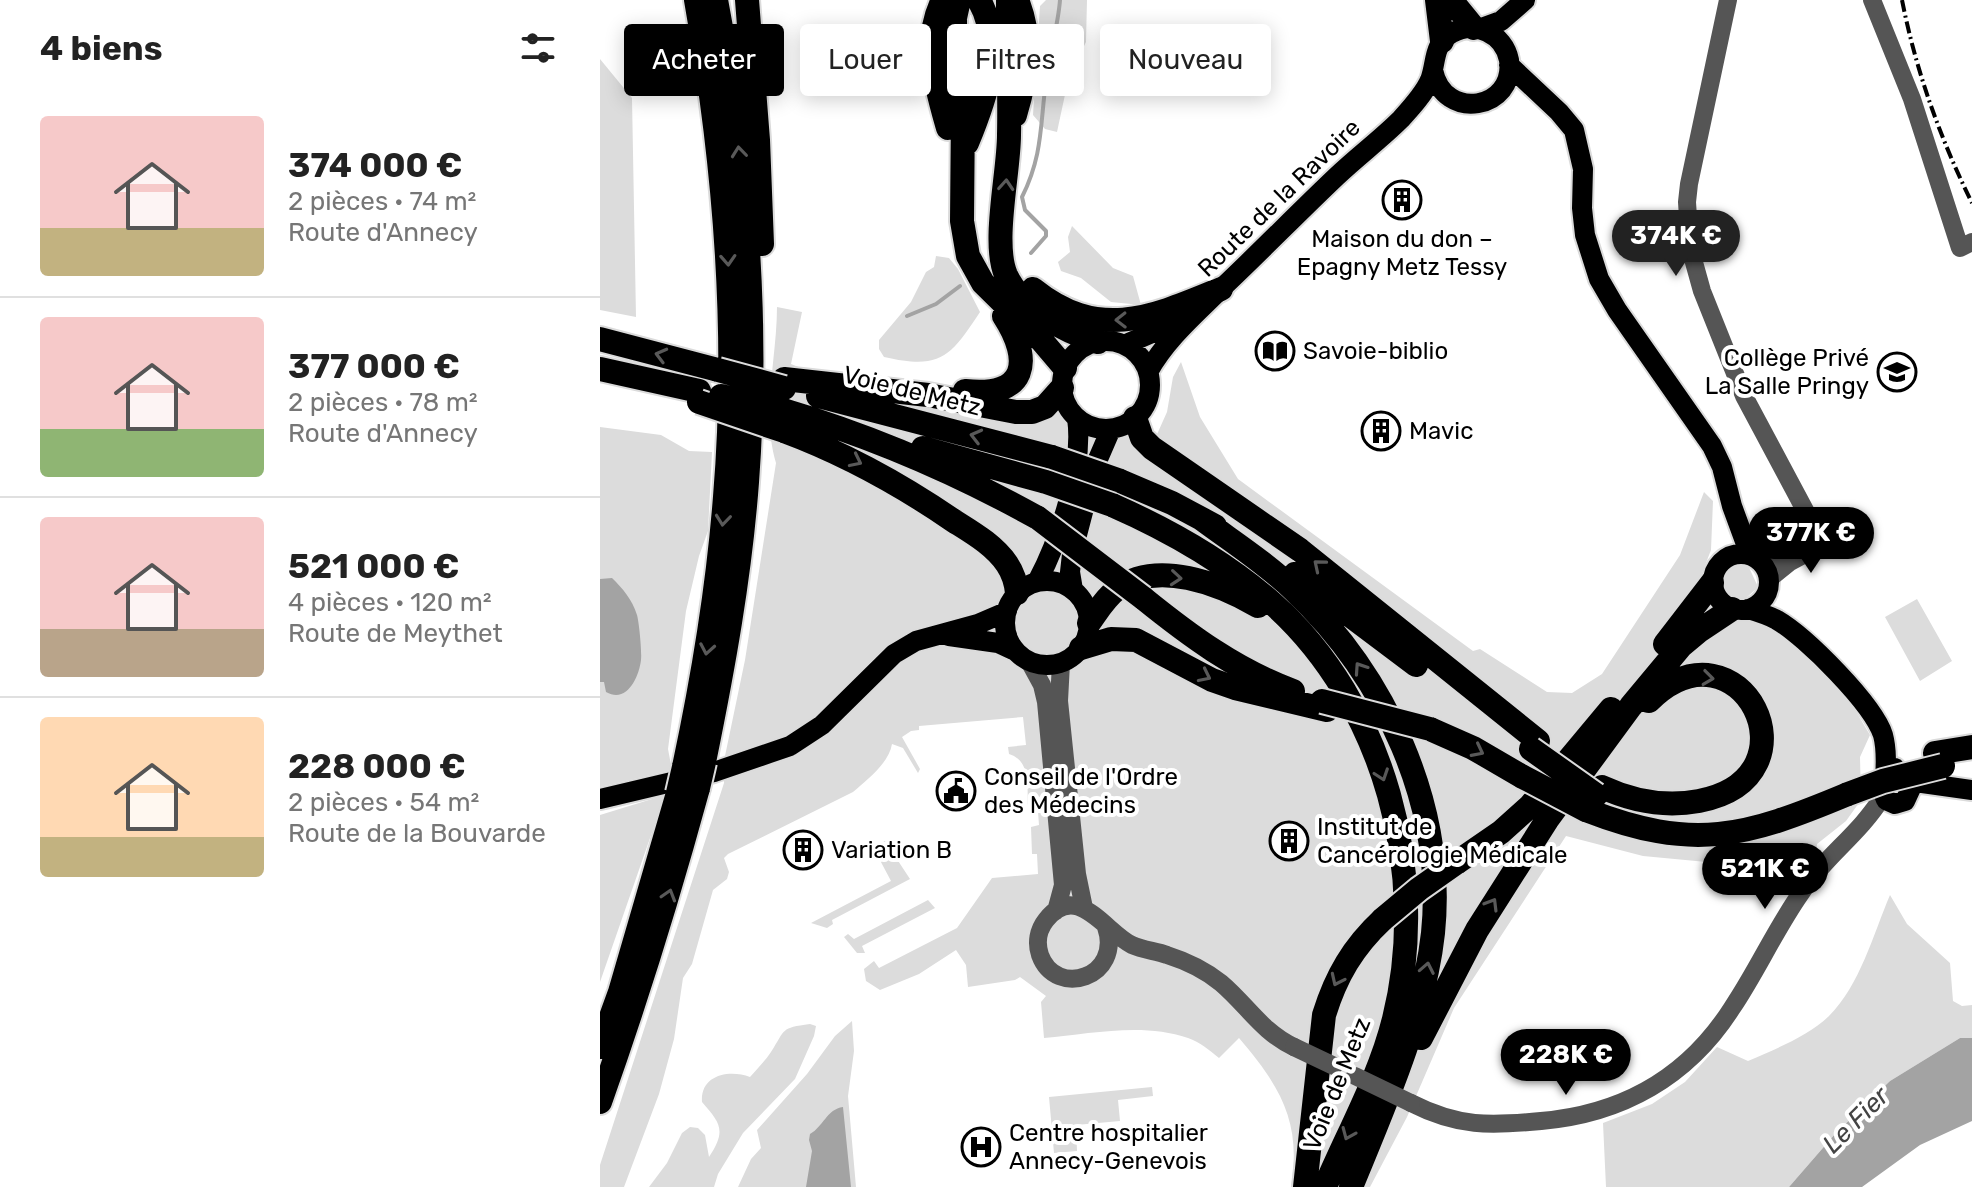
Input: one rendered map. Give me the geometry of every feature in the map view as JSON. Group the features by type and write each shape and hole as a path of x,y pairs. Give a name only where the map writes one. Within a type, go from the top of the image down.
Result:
{"highway":[{"path":"680,0 720,155"},
{"path":"694,765 726,497 731,335 720,155 696,0"},
{"path":"716,0 735,114 748,247 751,380 747,482"},
{"path":"600,1102 663,915 688,790 732,617 753,445 759,357 762,212 747,0"},
{"path":"944,0 948,128 961,158"},
{"path":"961,0 972,109"},
{"path":"607,371 699,397 784,402 854,388 927,387 986,394 1007,386 1020,369 1021,349 972,265 963,238 961,158 972,109 990,79 990,20 978,0"},
{"path":"1437,0 1442,41"},
{"path":"1451,0 1476,29"},
{"path":"1012,1 1011,123 1001,245 1007,277 1028,304 1080,336 1098,342"},
{"path":"1001,245 1014,267 1033,289 1069,309 1098,319 1120,321 1147,318 1221,289"},
{"path":"854,388 928,395 1023,412 1045,407 1064,378 1042,341 983,283"},
{"name":"Voie de Metz","path":"611,342 709,368 824,422 983,488 1038,518 1207,647 1281,687 1328,697 1359,719 1385,781 1401,843 1407,921 1403,972 1389,1040 1325,1187"},
{"path":"784,402 836,451 877,471 983,541 1006,562 1020,596"},
{"name":"Voie de Metz","path":"784,402 1052,457 1118,480 1202,519"},
{"path":"1140,411 1155,431 1253,515 1466,686 1595,797 1652,830 1718,835 1775,824 1849,786 1950,775 1972,762"},
{"path":"824,422 1046,482 1112,505 1172,535 1249,584 1287,618 1328,697"},
{"path":"1202,519 1288,569 1534,745"},
{"path":"1202,519 1284,581 1338,638 1379,698 1396,731 1412,770 1425,817 1434,896 1433,933 1418,1010 1351,1187"},
{"path":"1089,623 1111,595 1127,583 1163,576 1197,580 1232,592 1263,609 1299,640 1328,697"},
{"path":"1305,1187 1324,1015 1331,991 1351,953 1383,919 1515,820 1541,794 1712,583"},
{"path":"1378,1122 1477,930 1547,820 1631,706 1681,646 1699,631 1740,609"},
{"path":"1081,648 1111,639 1136,640 1212,680 1235,688 1328,697 1419,726 1473,748 1523,777 1595,797 1619,795 1659,803 1684,803 1713,797 1736,786 1749,773 1758,757 1762,733 1760,717 1753,703 1730,682 1701,675 1672,683 1657,692 1602,748"},
{"path":"1950,775 1972,747"},
{"path":"600,1047 688,790"}],"main road":[{"path":"1442,41 1459,30 1476,29 1501,21 1523,3"},
{"path":"1495,96 1506,80 1507,58 1523,3"},
{"path":"1476,29 1495,37 1507,58 1569,121 1577,138 1583,169 1583,224 1599,279 1617,310 1712,446 1753,556 1765,567 1773,599 1799,636 1874,717 1882,732 1896,789 1950,775"},
{"name":"Route de la Ravoire","path":"1148,372 1162,349 1194,314 1335,177 1400,120 1424,90 1433,70 1434,55 1442,41"},
{"path":"1433,70 1438,85 1452,99"},
{"name":"Route de la Ravoire","path":"1400,120 1452,99 1464,104 1476,104 1495,96 1519,96 1547,102"},
{"name":"Route de la Ravoire","path":"1124,345 1194,314"},
{"path":"1073,590 1072,554 1095,466 1111,429 1140,411 1150,386 1148,372 1137,354 1124,345 1098,342 1078,351 1064,378 1066,404 1077,418 1095,428 1111,429"},
{"path":"1013,650 1005,632 1020,596 1055,544 1077,460 1077,418"},
{"path":"1724,558 1732,506"},
{"path":"1753,556 1734,554 1724,558 1715,569 1712,583 1716,596 1740,609 1777,620 1799,636"},
{"path":"1740,609 1762,600 1769,582"},
{"path":"600,799 714,772 790,746 822,725 894,654 916,641 978,624 1020,596 1060,583 1073,590 1085,605 1089,623 1081,648 1061,663 1046,666 1030,663 1013,650 989,642 941,635"}],"street":[{"path":"1728,0 1689,184 1690,248 1702,291 1744,396 1807,514 1809,540 1803,555 1790,562 1769,582"},
{"path":"1872,0 1917,113 1960,248 1972,242"},
{"path":"1753,556 1787,552 1809,540"},
{"path":"1030,663 1042,685 1046,702 1063,885 1056,911 1042,926 1038,945 1042,960 1054,973 1070,978 1086,977 1097,970 1108,955 1132,945"},
{"path":"1061,663 1059,701 1077,874 1084,908"},
{"path":"1056,911 1075,907 1093,912 1106,927 1132,945 1168,955 1221,983 1265,1029 1294,1047 1453,1121 1511,1124 1586,1115 1650,1089 1683,1067 1709,1041 1734,1006 1801,893 1820,868 1896,789"},
{"path":"1106,927 1108,955"}],"shaded area":[{"path":"1046,0 1087,0 1084,46 1084,24 1039,24 1040,6"},
{"path":"600,59 624,88 624,96 632,98 636,317 600,310"},
{"path":"1034,96 1065,96 1057,132 1045,129 1033,115"},
{"path":"1072,226 1113,268 1133,276 1141,305 1111,302 1081,278 1061,271 1058,262 1070,252 1068,237"},
{"path":"936,256 949,258 958,269 980,312 960,340 942,356 919,362 884,357 879,349 879,340 911,302 926,272 934,267"},
{"path":"777,307 802,312 791,364 811,372 873,373 855,387 1026,403 1154,441 1167,412 1173,377 1181,362 1200,417 1238,479 1473,651 1480,649 1547,692 1572,693 1602,674 1680,555 1704,492 1713,501 1711,550 1697,586 1729,617 1767,620 1790,639 1851,703 1870,735 1860,757 1861,800 1846,821 1817,844 1816,855 1801,868 1756,858 1717,863 1643,856 1566,836 1454,1008 1407,1117 1370,1187 1291,1187 1293,1143 1284,1106 1266,1072 1239,1038 1219,1058 1204,1046 1171,1033 1116,1030 1044,1038 1041,1002 1046,996 1020,977 968,987 966,965 956,950 919,974 880,990 866,981 864,969 874,961 879,968 957,928 992,878 1038,874 1037,854 1032,854 1031,827 1039,825 1038,812 1030,811 1024,768 1016,757 1009,754 1008,747 1026,745 1023,717 919,726 919,730 902,737 920,769 918,773 903,748 892,744 882,764 853,792 724,858 729,872 727,879 713,890 692,964 683,978 674,1039 659,1094 624,1187 600,1187 600,1165 724,783 725,756 745,660 776,463 770,406"},
{"path":"600,427 661,435 689,451 712,452 708,531 686,611 668,749 672,770 600,787"},
{"path":"1735,563 1747,563 1758,587 1745,599 1730,597 1723,583 1724,571"},
{"path":"1917,599 1952,661 1920,681 1885,617"},
{"path":"665,795 600,982 600,815"},
{"path":"885,841 910,879 832,920 833,924 827,928 811,923 891,881 873,847"},
{"path":"1890,895 1907,924 1950,963 1953,1001 1962,1006 1972,1005 1972,1038 1960,1038 1890,1081 1835,1134 1789,1187 1606,1187 1603,1123 1652,1104 1685,1082 1717,1047 1748,1061 1790,1042 1829,1016 1857,975"},
{"path":"928,900 935,908 862,946 865,953 857,953 844,937 848,934 854,939"},
{"path":"852,1021 854,1051 848,1096 856,1187 738,1187 751,1159 761,1148 757,1130 807,1074 835,1036"},
{"path":"810,1024 816,1026 814,1036 795,1079 743,1133 718,1174 714,1187 649,1187 667,1163 682,1133 690,1127 698,1128 705,1135 709,1157 715,1148 719,1127 702,1102 703,1093 711,1080 725,1074 750,1077 785,1031"},
{"path":"1152,1087 1153,1096 1118,1100 1120,1121 1076,1125 1077,1151 1054,1153 1049,1097"}],"water":[{"path":"612,578 635,609 641,656 638,674 631,687 626,692 613,695 606,692 604,682 600,682 600,579"},
{"name":"Le Fier","path":"1960,1038 1972,1038 1972,1121 1920,1145 1862,1187 1789,1187 1835,1134 1890,1081"},
{"path":"843,1107 851,1187 806,1187 812,1151 810,1134 833,1111"}],"waterway":[{"path":"1031,253 1046,236 1046,231 1025,210 1022,197 1034,167 1040,140 1047,71 1060,0"},
{"path":"907,316 936,304 960,286"}],"railway":[{"path":"1902,0 1930,104 1972,203"}],"place":[{"name":"Maison du don – Epagny Metz Tessy","path":"1402,200"},
{"name":"Savoie-biblio","path":"1275,351"},
{"name":"Collège Privé La Salle Pringy","path":"1897,372"},
{"name":"Mavic","path":"1381,431"},
{"name":"Conseil de l'Ordre des Médecins","path":"956,791"},
{"name":"Institut de Cancérologie Médicale","path":"1289,841"},
{"name":"Variation B","path":"803,850"},
{"name":"Centre hospitalier Annecy-Genevois","path":"981,1147"}]}
